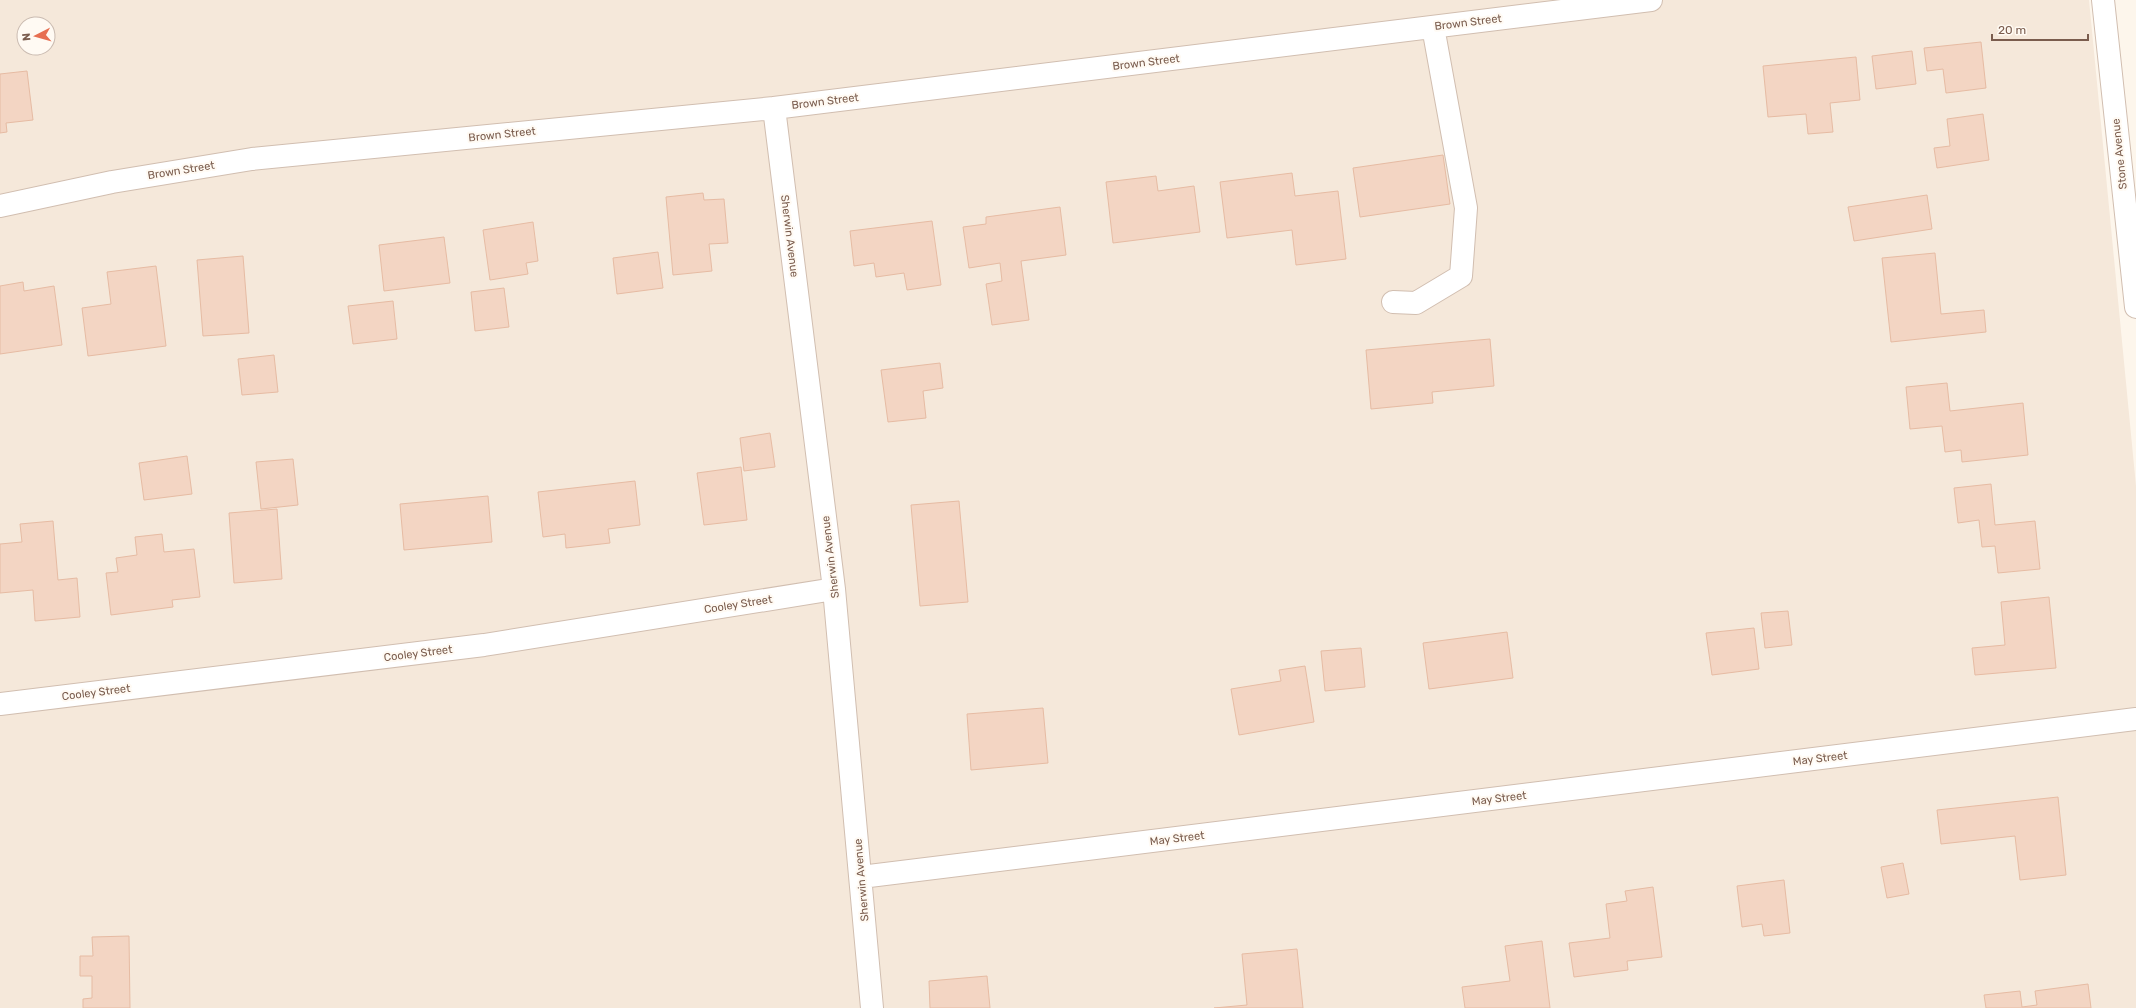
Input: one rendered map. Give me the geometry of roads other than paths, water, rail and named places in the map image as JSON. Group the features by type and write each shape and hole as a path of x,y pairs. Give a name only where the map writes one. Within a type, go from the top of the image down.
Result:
{"street":[{"name":"Brown Street","path":"0,206 112,182 252,158 774,108 1651,0"},
{"name":"Stone Avenue","path":"2102,0 2136,308"},
{"path":"1393,302 1416,303 1461,276 1466,208 1433,27"},
{"name":"Sherwin Avenue","path":"774,108 834,589 872,1008"},
{"name":"Cooley Street","path":"0,704 484,645 834,589"},
{"name":"May Street","path":"861,877 2136,719"}]}
